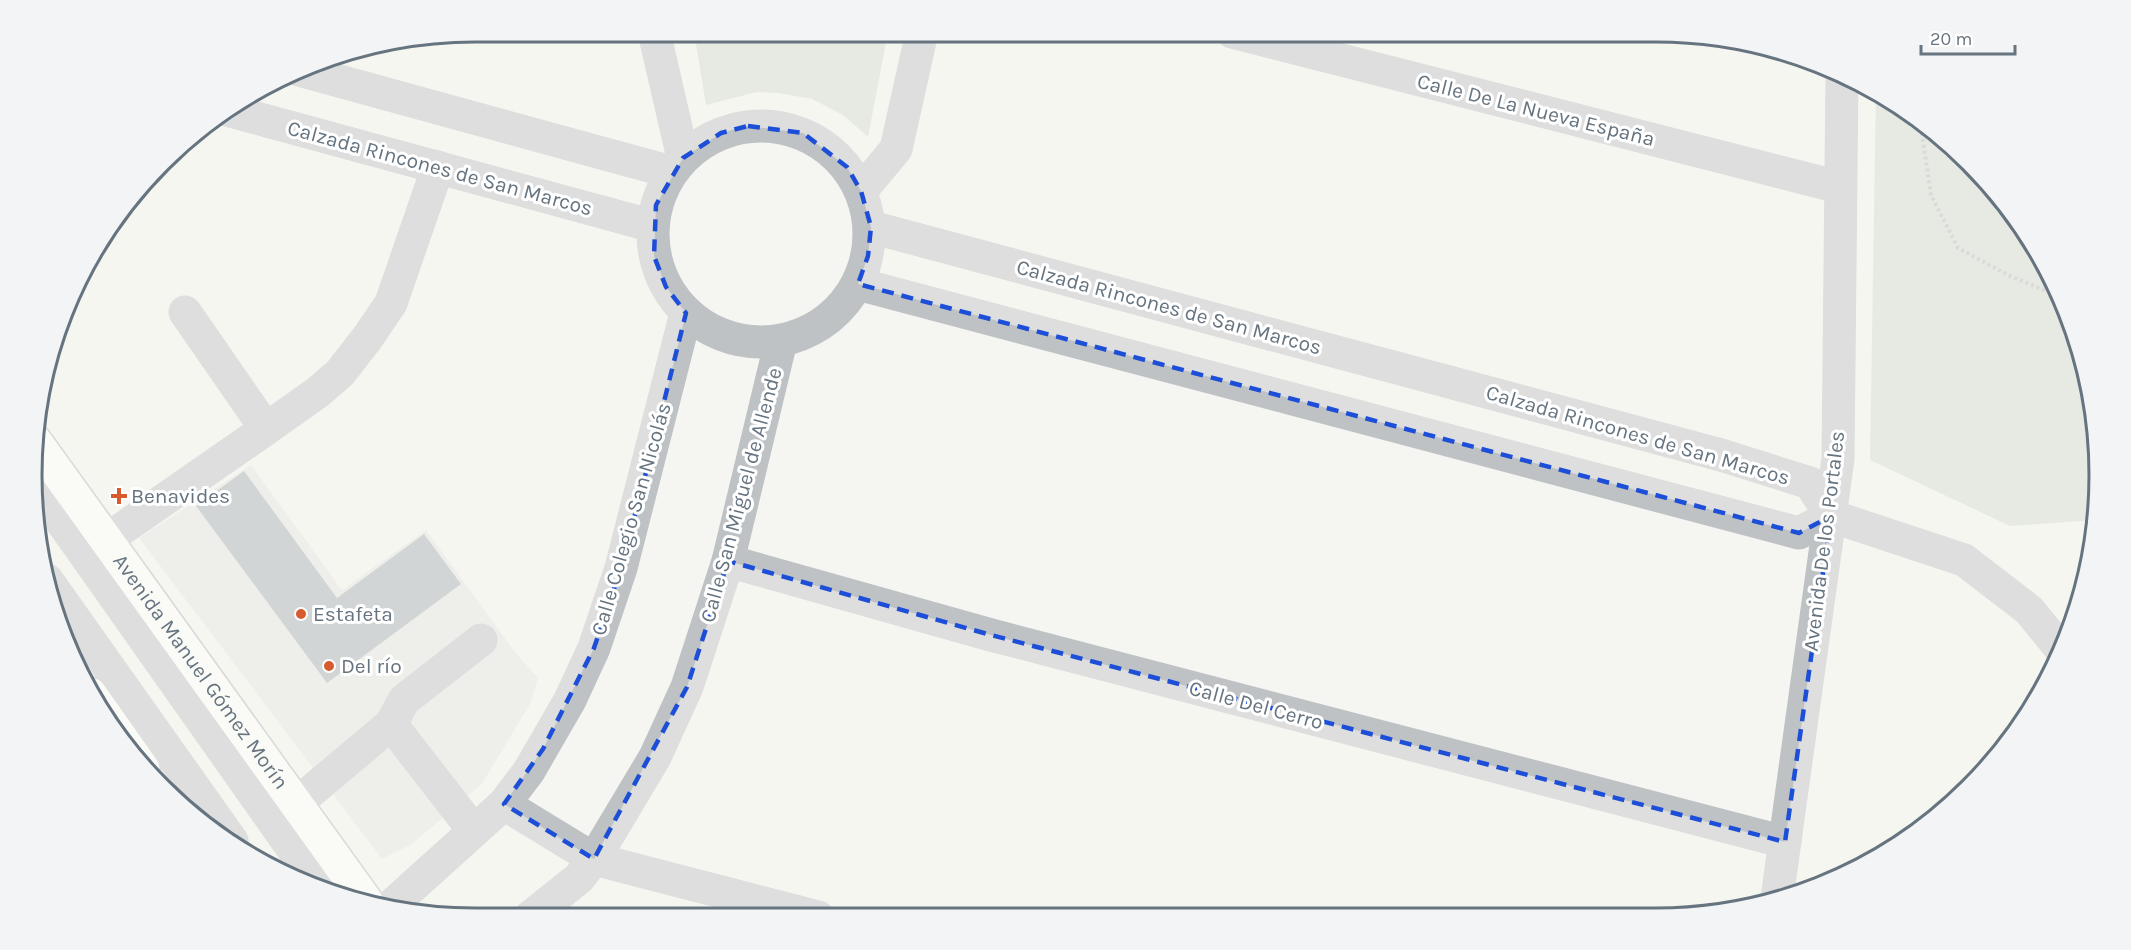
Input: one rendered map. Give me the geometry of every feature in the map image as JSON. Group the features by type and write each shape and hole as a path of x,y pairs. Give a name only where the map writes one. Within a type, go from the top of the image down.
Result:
{"main road":[{"name":"Avenida Manuel Gómez Morín","path":"43,452 296,804 355,891"}],"street":[{"path":"656,42 677,165"},
{"path":"861,191 896,149 920,42"},
{"name":"Calle De La Nueva España","path":"1271,42 1839,187"},
{"path":"313,74 677,165"},
{"name":"Avenida De los Portales","path":"1778,890 1838,459 1842,84"},
{"name":"Calzada Rincones de San Marcos","path":"237,113 652,226"},
{"path":"748,126 776,126 803,133 827,147 848,167 861,191 870,227 868,256 858,284 844,304 826,321 805,333 781,340 755,342 730,338 707,328 686,313 666,287 654,256 652,226 662,188 677,165 696,146 721,133 748,126"},
{"path":"106,540 318,392 340,373 391,303 438,167"},
{"name":"Calzada Rincones de San Marcos","path":"870,227 1721,455 1810,483 1831,516"},
{"path":"858,284 1799,533 1831,516 1964,560 2028,610 2055,642"},
{"path":"185,312 266,429"},
{"name":"Calle Colegio San Nicolás","path":"397,901 504,804 543,749 570,700 594,648 621,568 686,313"},
{"name":"Calle San Miguel de Allende","path":"542,908 579,878 594,858 655,757 687,687 728,561 781,340"},
{"path":"43,500 57,515 312,876"},
{"name":"Calle Del Cerro","path":"728,561 1002,638 1785,842"},
{"path":"61,599 222,826"},
{"path":"296,804 391,724 404,700 481,640"},
{"path":"391,724 474,831"},
{"path":"504,804 594,858 784,908"}],"path":[{"path":"1920,131 1931,195 1958,248 2010,276 2048,292"}],"highlighted area":[{"path":"748,126 803,133 847,167 861,191 871,227 868,256 858,284 1799,533 1831,516 1785,842 991,635 728,561 687,687 594,859 504,804 543,749 594,648 621,568 656,434 686,313 666,287 654,256 656,205 683,158 721,133"}],"shaded area":[{"path":"696,42 886,42 868,137 843,115 812,99 757,92 706,105"},
{"path":"1876,102 1920,131 1982,190 2016,234 2044,283 2066,336 2081,391 2088,447 2086,521 2010,526 1870,460"},
{"path":"251,465 342,590 426,530 515,652 538,678 530,704 482,784 412,844 382,859 139,538"}],"building":[{"path":"244,471 337,598 424,534 461,584 327,683 196,506"}],"place":[{"name":"Benavides","path":"119,496"},
{"name":"Estafeta","path":"301,614"},
{"name":"Del río","path":"329,666"}]}
